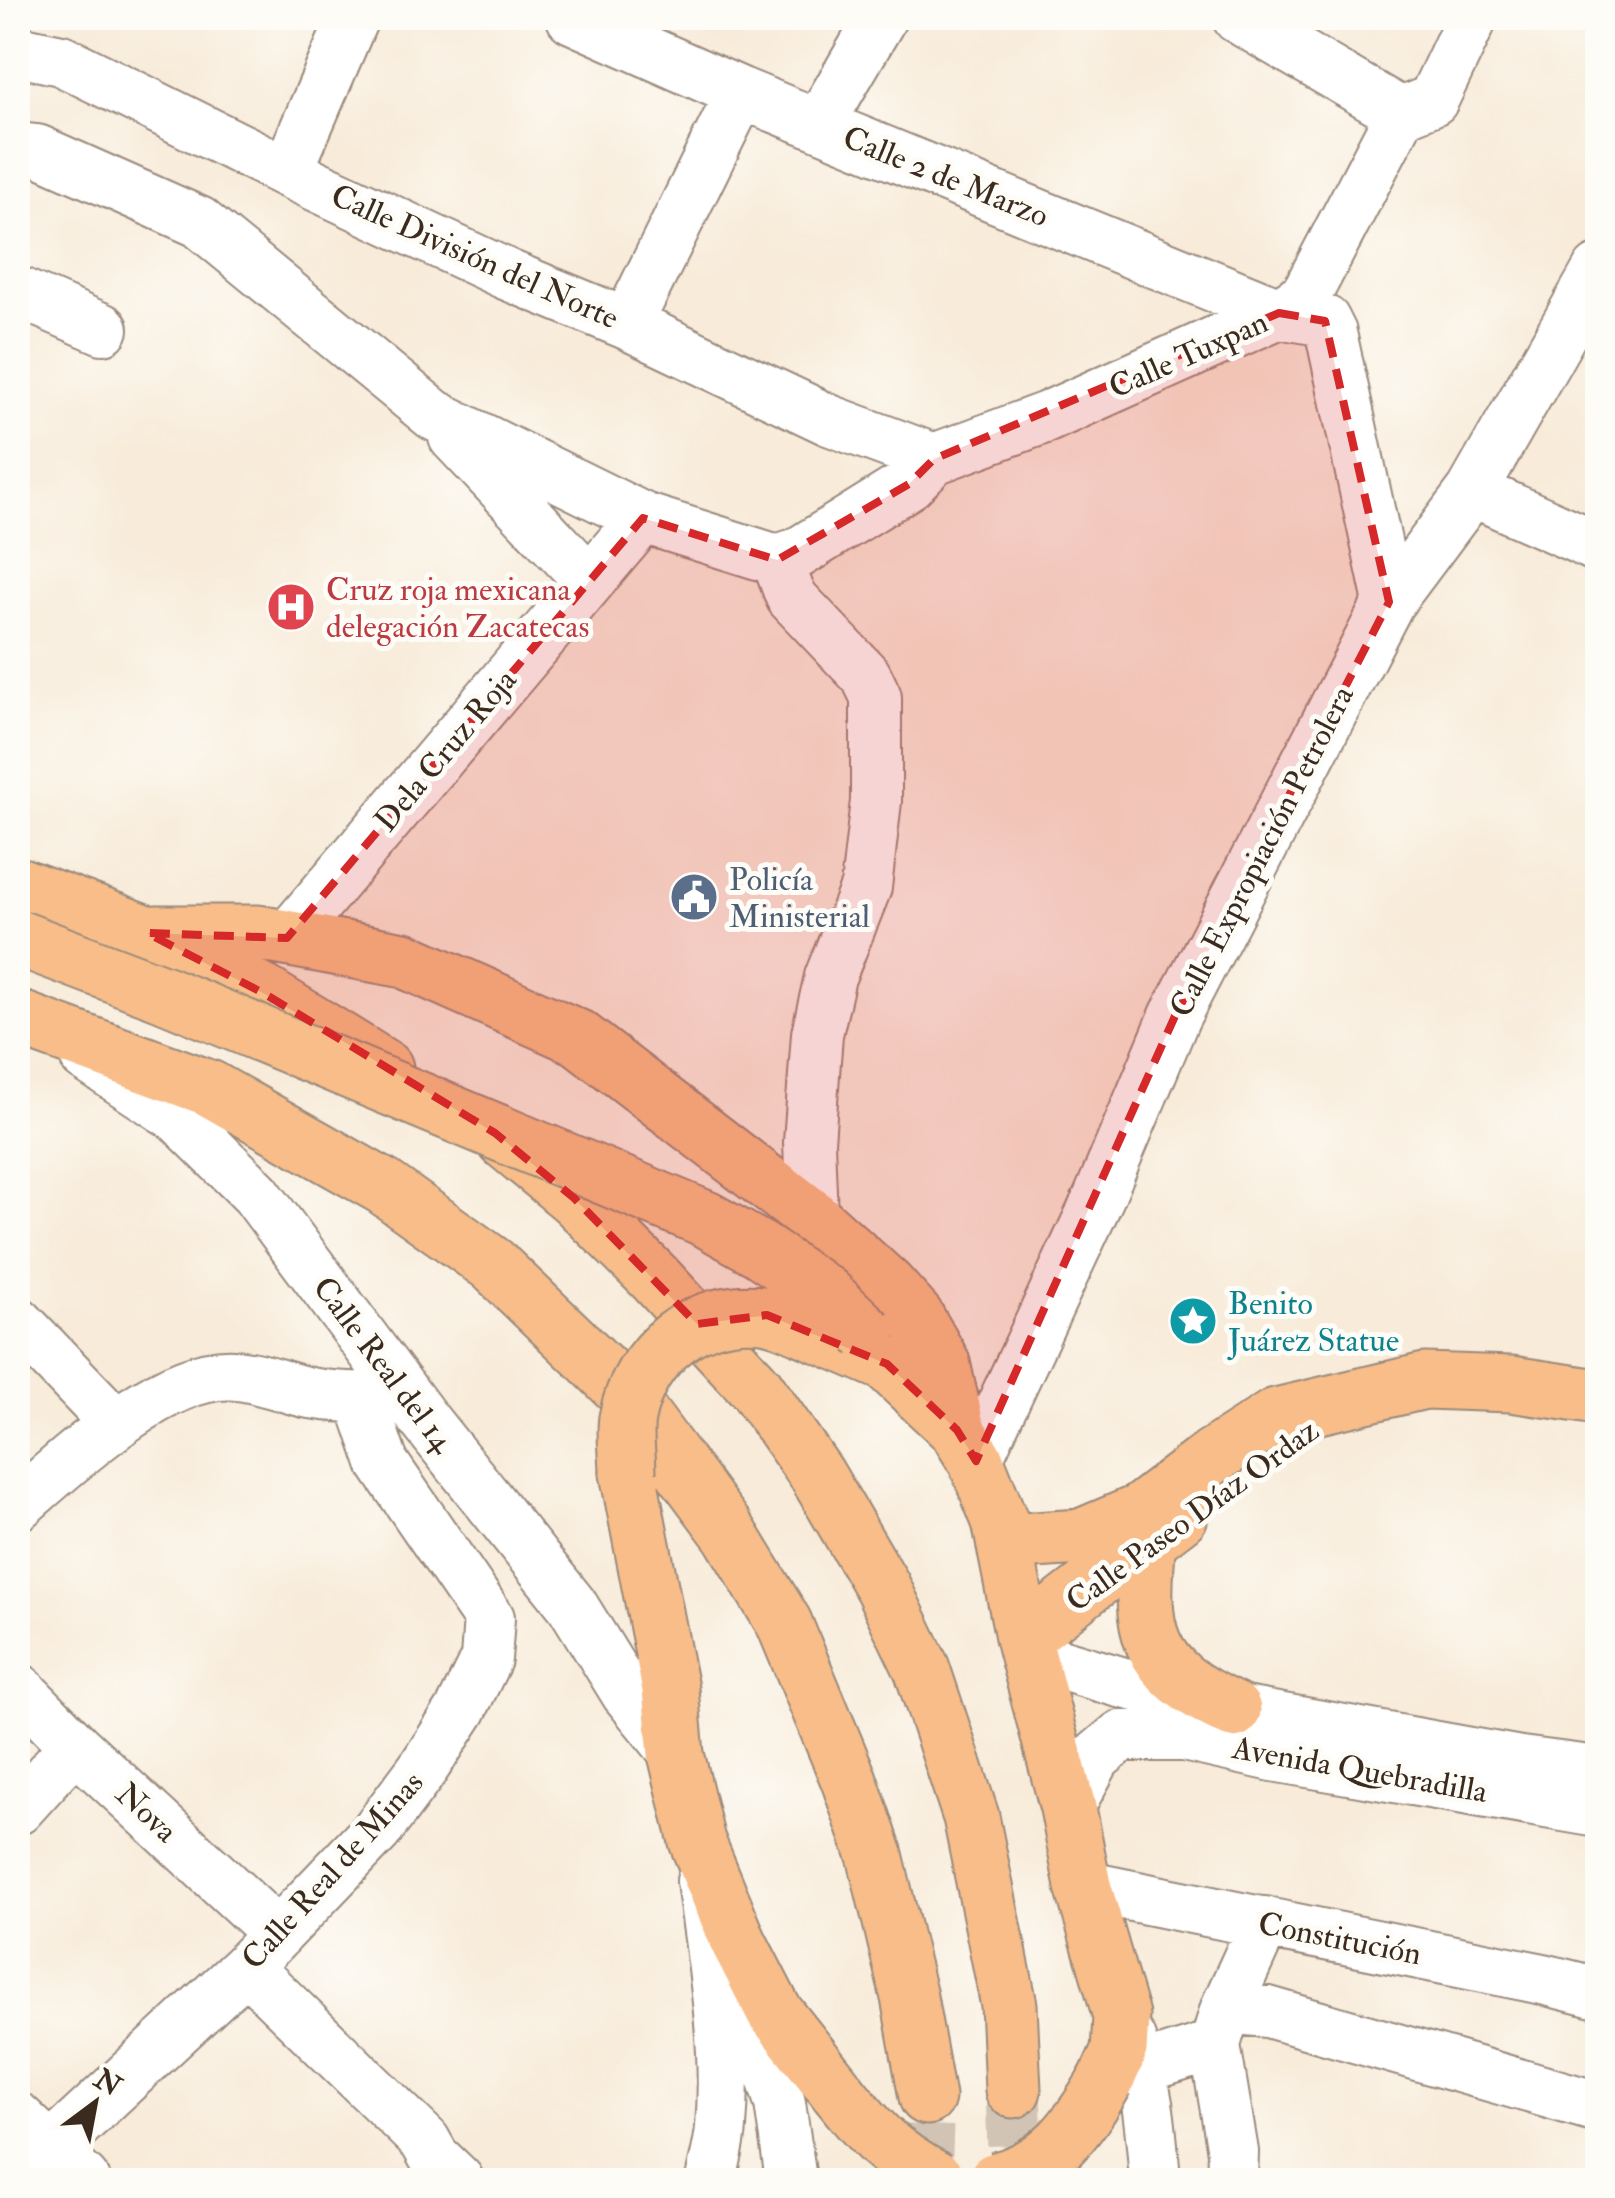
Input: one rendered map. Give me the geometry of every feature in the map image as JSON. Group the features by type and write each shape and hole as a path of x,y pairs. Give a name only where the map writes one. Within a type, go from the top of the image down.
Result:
{"main road":[{"path":"18,885 146,933 266,994 495,1133 574,1198 655,1278 756,1388 859,1544 906,1636 934,1702 971,1817 1002,1958 1013,2090"},
{"path":"146,933 258,933 404,960 579,1038 812,1217 916,1317 942,1362 966,1445 1000,1522 1026,1646 1068,1808 1082,1886 1121,2016 1119,2051 1124,2074 1052,2153 1032,2167 996,2180"},
{"path":"18,938 257,1031 706,1219 825,1292 859,1345 966,1445"},
{"path":"28,1022 209,1088 384,1186 492,1264 623,1390 730,1534 784,1623 850,1780 875,1856 906,1982 927,2097"},
{"path":"859,1345 767,1314 707,1319 682,1332 659,1352 634,1396 626,1420 628,1473 670,1689 676,1754 696,1842 739,1943 774,2011 783,2053 838,2092 873,2136 897,2158 937,2180"},
{"path":"1344,1400 1425,1382 1511,1384 1598,1396"},
{"name":"Calle Paseo Díaz Ordaz","path":"1026,1646 1148,1540 1246,1468 1305,1440 1344,1400"},
{"name":"Calle Paseo Díaz Ordaz","path":"1004,1542 1081,1536 1126,1518 1276,1416 1344,1400"},
{"path":"1148,1540 1143,1593 1156,1652 1197,1693 1232,1710"}],"street":[{"path":"287,172 353,18"},
{"name":"Calle 2 de Marzo","path":"572,18 741,93 1302,317"},
{"path":"819,124 881,18"},
{"path":"1238,18 1400,113 1434,100 1472,18"},
{"name":"Calle División del Norte","path":"41,48 287,172 508,275 627,324 829,420 934,460"},
{"path":"627,324 741,93"},
{"name":"Calle Tuxpan","path":"777,560 798,553 909,484 934,460 1302,317 1306,296 1400,113"},
{"path":"18,148 37,150 200,222 434,415 588,580"},
{"name":"Calle Expropiación Petrolera","path":"966,1445 1099,1196 1174,1016 1389,602 1472,490 1598,270"},
{"path":"18,292 103,329"},
{"path":"1302,317 1332,333 1389,602"},
{"path":"434,415 643,518 777,560 790,597 866,676 876,697 876,801 866,887 830,978 818,1034 809,1142 812,1217"},
{"path":"1472,490 1598,547"},
{"name":"Dela Cruz Roja","path":"287,938 643,518"},
{"name":"Calle Real del 14","path":"28,1022 178,1117 256,1194 384,1397 572,1605 628,1694 676,1754"},
{"path":"18,1322 114,1422"},
{"path":"18,1504 114,1422 194,1381 234,1374 311,1393 384,1397"},
{"name":"Calle Real de Minas","path":"42,2156 262,1950 376,1830 461,1710 486,1659 490,1618 382,1463 384,1397"},
{"name":"Avenida Quebradilla","path":"1026,1646 1160,1692 1232,1710 1598,1772"},
{"name":"Nova","path":"18,1688 262,1950 426,2142 434,2173"},
{"name":"Avenida Quebradilla","path":"1068,1808 1096,1756 1121,1736 1184,1736 1274,1756 1598,1812"},
{"path":"18,1808 75,1746"},
{"path":"696,1842 716,1983 721,2053 721,2128 711,2180"},
{"name":"Constitución","path":"1082,1886 1598,1993"},
{"path":"1232,2180 1221,2026 1264,1922"},
{"path":"1155,2180 1150,2113 1124,2074 1221,2026 1268,2012 1598,2107"},
{"path":"738,2180 783,2053"},
{"path":"783,2053 780,2103 791,2180"}],"highlighted area":[{"path":"1279,313 1325,321 1389,602 1175,1016 976,1461 957,1430 887,1364 767,1315 697,1324 574,1198 495,1133 265,994 147,933 287,938 643,518 777,560 909,484 934,459"}],"tunnel":[{"path":"1013,2090 1016,2180"},
{"path":"924,2180 927,2097"}],"place":[{"name":"Cruz roja mexicana delegación Zacatecas","path":"291,607"},
{"name":"Policía Ministerial","path":"694,897"},
{"name":"Benito Juárez Statue","path":"1193,1321"}]}
